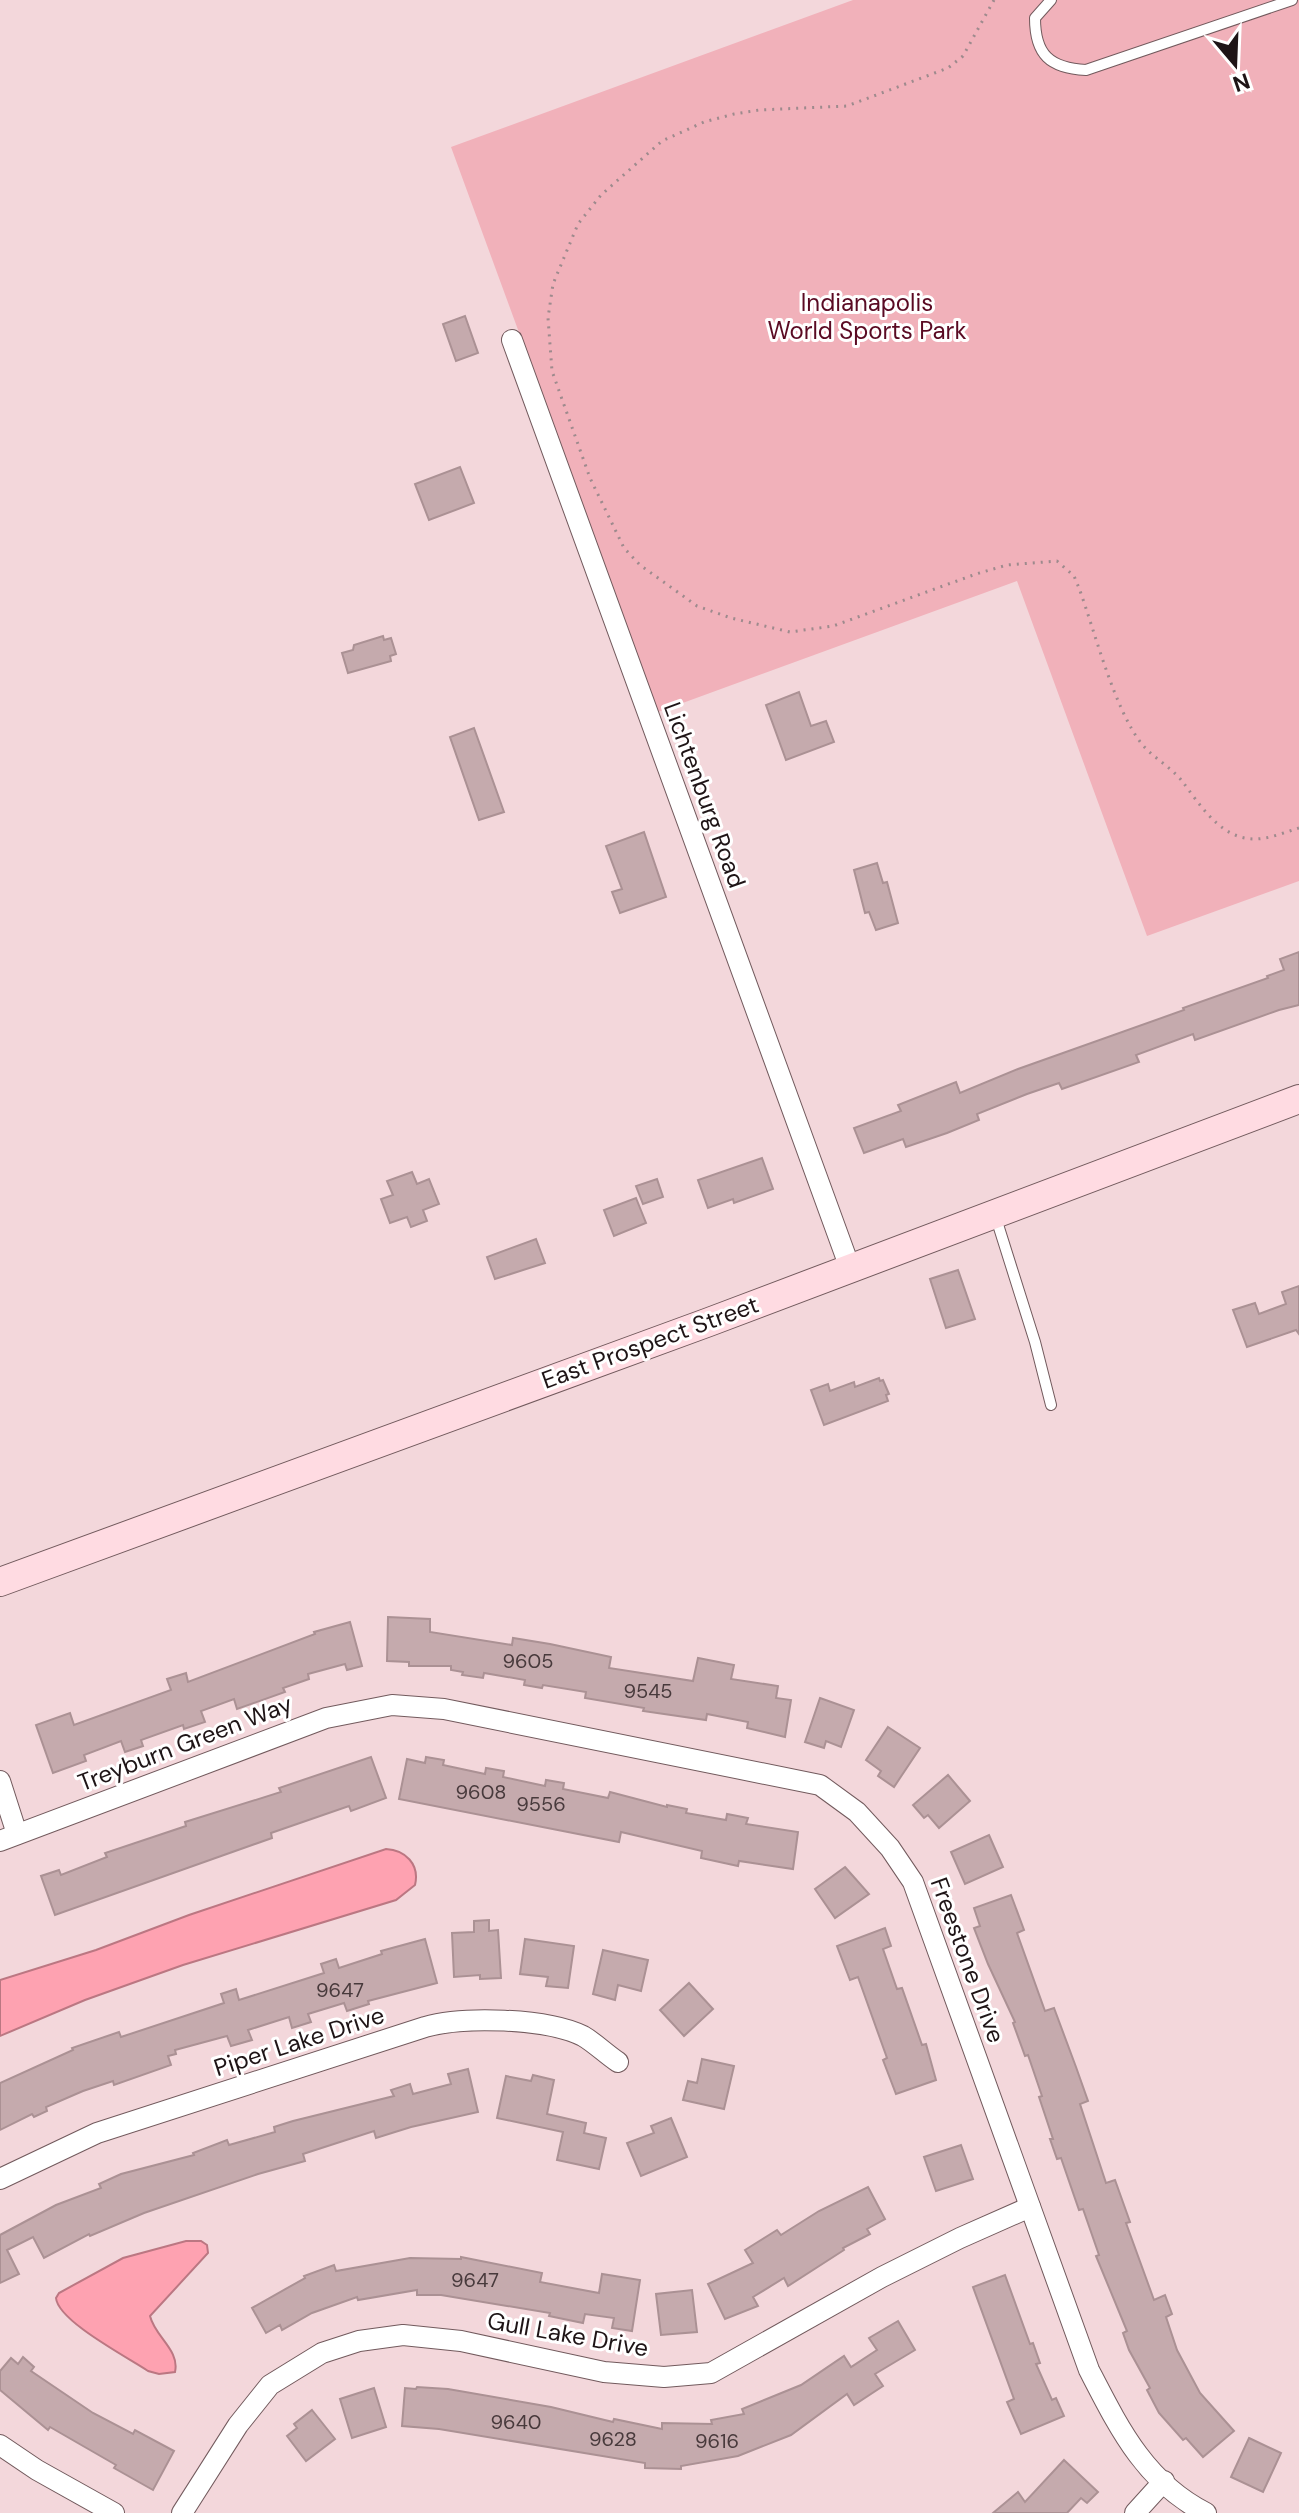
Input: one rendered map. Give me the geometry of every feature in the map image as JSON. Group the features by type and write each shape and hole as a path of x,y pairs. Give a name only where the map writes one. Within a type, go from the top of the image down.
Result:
{"street":[{"name":"Lichtenburg Road","path":"512,340 850,1268"},
{"name":"East Prospect Street","path":"0,1582 709,1322 1299,1099"},
{"name":"Treyburn Green Way","path":"9,1837 326,1718 392,1705"},
{"name":"Freestone Drive","path":"392,1705 444,1709 820,1785 857,1812 890,1848 913,1882 1089,2370 1117,2426 1137,2457 1188,2504 1206,2513"},
{"path":"0,1781 9,1837"},
{"name":"Piper Lake Drive","path":"0,2179 97,2133 425,2027 452,2021 538,2022 582,2036 618,2062"},
{"name":"Gull Lake Drive","path":"182,2513 238,2425 270,2385 322,2353 359,2341 403,2335 461,2341 604,2372 664,2377 711,2373 882,2277 1030,2207"},
{"path":"0,2445 37,2470 114,2513"},
{"path":"1135,2513 1164,2481"}],"lane":[{"path":"1051,0 1035,18 1035,31 1042,50 1060,68 1086,70 1292,0"},
{"path":"994,1213 1051,1405"}],"path":[{"path":"994,0 963,56 948,68 847,106 759,110 704,122 662,141 601,195 578,224 562,260 553,284 548,318 552,371 590,478 624,548 640,565 697,606 731,618 790,632 833,626 1007,565 1057,561 1074,576 1123,714 1143,745 1172,769 1209,815 1241,838 1257,840 1299,828"}],"green space":[{"name":"Indianapolis World Sports Park","path":"853,0 1299,0 1299,881 1147,936 1017,581 658,712 451,147"}],"shaded area":[{"path":"386,1849 405,1855 415,1871 415,1885 396,1900 183,1965 85,2000 0,2036 0,1980 96,1950 189,1915"},
{"path":"186,2241 201,2241 207,2245 208,2253 150,2316 171,2350 176,2364 175,2372 159,2374 148,2371 80,2328 60,2307 56,2298 59,2293 123,2258"}],"building":[{"path":"465,316 478,353 456,361 443,324"},
{"path":"460,467 474,503 429,520 415,484"},
{"path":"383,636 384,640 391,638 396,654 390,656 391,661 348,673 342,653 353,650 354,645"},
{"path":"799,692 811,726 826,721 834,742 786,760 766,705"},
{"path":"474,728 504,812 479,820 450,737"},
{"path":"644,832 666,897 620,913 612,892 622,889 606,846"},
{"path":"877,863 883,883 887,882 898,923 876,930 869,912 865,913 854,870"},
{"path":"1299,952 1299,1005 1195,1040 1193,1034 1136,1055 1139,1062 1062,1089 1059,1083 1027,1094 977,1114 979,1120 906,1147 903,1139 864,1153 854,1128 901,1111 898,1105 956,1082 960,1093 1268,978 1284,970 1280,959"},
{"path":"762,1158 773,1189 734,1203 733,1199 708,1208 698,1180"},
{"path":"412,1172 417,1184 429,1179 439,1204 423,1210 427,1221 411,1227 407,1217 390,1223 381,1199 393,1195 387,1181"},
{"path":"657,1179 663,1197 643,1204 636,1186"},
{"path":"636,1198 646,1223 614,1236 604,1210"},
{"path":"536,1239 545,1263 495,1279 487,1257"},
{"path":"958,1270 975,1319 946,1328 930,1279"},
{"path":"1299,1286 1299,1334 1296,1330 1247,1347 1233,1310 1255,1303 1259,1314 1286,1304 1282,1292"},
{"path":"879,1378 889,1394 886,1395 888,1401 824,1425 811,1390 828,1384 830,1391 854,1382 855,1387"},
{"path":"388,1617 430,1619 430,1632 512,1645 513,1638 550,1644 611,1657 609,1668 693,1681 698,1658 734,1665 731,1679 778,1686 776,1698 791,1700 785,1737 747,1728 748,1722 707,1714 706,1720 643,1711 644,1708 585,1698 586,1692 524,1685 525,1680 484,1673 483,1678 462,1675 463,1672 451,1670 451,1666 409,1666 409,1662 387,1661"},
{"path":"350,1622 362,1666 347,1670 345,1664 308,1674 309,1679 283,1688 285,1692 237,1709 234,1699 201,1711 205,1722 184,1729 183,1725 141,1740 143,1746 125,1752 121,1741 84,1755 86,1761 53,1773 36,1725 70,1713 74,1725 171,1690 167,1679 186,1673 188,1682 314,1632"},
{"path":"820,1698 854,1710 841,1747 826,1741 824,1748 805,1742"},
{"path":"888,1727 920,1748 894,1787 878,1776 881,1771 866,1760"},
{"path":"371,1757 386,1798 351,1811 349,1806 271,1833 272,1838 55,1915 41,1876 59,1870 61,1875 107,1857 105,1853 186,1826 185,1822 281,1792 279,1788"},
{"path":"426,1757 444,1760 443,1765 485,1774 486,1768 504,1771 503,1777 545,1786 546,1780 564,1783 563,1789 608,1798 610,1792 687,1809 686,1813 726,1820 727,1814 748,1818 746,1824 798,1832 793,1869 739,1861 738,1866 701,1858 702,1851 621,1832 619,1842 399,1799 407,1759 425,1763"},
{"path":"948,1775 970,1801 939,1828 928,1815 924,1818 913,1805"},
{"path":"989,1835 1003,1867 965,1884 951,1852"},
{"path":"845,1867 869,1894 835,1918 815,1889"},
{"path":"1011,1895 1024,1930 1017,1933 1045,2011 1054,2008 1088,2101 1080,2104 1106,2183 1115,2180 1130,2222 1126,2223 1154,2300 1165,2295 1172,2314 1166,2317 1177,2350 1200,2393 1234,2431 1203,2457 1159,2413 1147,2390 1150,2388 1129,2350 1123,2333 1127,2331 1096,2256 1099,2255 1083,2209 1079,2210 1061,2158 1057,2159 1050,2139 1053,2139 1039,2097 1042,2096 1028,2055 1025,2056 1015,2022 974,1928 980,1926 974,1908"},
{"path":"489,1920 489,1931 498,1930 501,1978 480,1979 480,1975 454,1977 452,1933 474,1932 474,1921"},
{"path":"885,1928 891,1946 883,1949 897,1989 902,1988 922,2045 926,2044 936,2080 896,2094 883,2060 887,2058 858,1977 850,1980 837,1946"},
{"path":"425,1939 437,1983 368,2001 369,2004 347,2011 344,2003 308,2014 311,2022 292,2028 289,2017 248,2030 252,2040 231,2046 227,2036 175,2050 176,2054 168,2056 171,2065 114,2085 113,2081 83,2091 46,2107 47,2111 34,2117 32,2114 0,2130 0,2083 72,2048 119,2032 121,2037 224,2003 221,1994 236,1989 239,2000 324,1973 321,1964 336,1959 339,1968 382,1954 381,1951"},
{"path":"525,1939 574,1946 568,1988 546,1986 548,1977 520,1974"},
{"path":"603,1950 648,1960 641,1991 618,1985 615,2000 593,1994"},
{"path":"689,1983 713,2009 684,2036 660,2010"},
{"path":"702,2059 734,2066 724,2109 683,2100 688,2081 697,2083"},
{"path":"468,2069 478,2112 376,2138 374,2131 303,2154 305,2161 144,2213 89,2234 44,2258 33,2237 7,2250 19,2274 0,2283 0,2235 56,2205 101,2188 99,2184 121,2174 194,2155 227,2140 229,2145 275,2132 274,2127 293,2121 394,2096 391,2090 410,2084 413,2094 451,2084 448,2074"},
{"path":"533,2075 554,2080 547,2114 586,2123 584,2133 606,2138 599,2169 557,2160 563,2132 497,2118 506,2076 531,2081"},
{"path":"671,2118 687,2157 641,2176 627,2143 654,2133 651,2126"},
{"path":"961,2145 973,2179 936,2191 924,2157"},
{"path":"868,2187 885,2219 867,2229 870,2234 843,2248 788,2286 784,2278 753,2297 758,2306 725,2319 708,2284 753,2263 745,2250 777,2230 781,2235 819,2211"},
{"path":"461,2257 542,2273 540,2282 599,2293 602,2274 640,2280 632,2331 612,2328 614,2318 585,2314 583,2323 549,2316 550,2313 441,2295 417,2295 417,2290 358,2300 357,2297 312,2313 282,2330 280,2325 266,2333 252,2308 304,2276 334,2265 336,2271 410,2258"},
{"path":"1005,2275 1040,2363 1036,2364 1052,2400 1056,2398 1064,2416 1021,2434 1007,2402 1014,2399 973,2287"},
{"path":"692,2290 697,2332 661,2335 656,2294"},
{"path":"898,2321 915,2350 875,2374 883,2386 854,2405 847,2394 791,2435 738,2456 681,2466 681,2469 645,2468 645,2463 439,2429 402,2426 405,2388 417,2387 448,2389 662,2429 662,2423 712,2424 711,2420 744,2414 742,2409 801,2385 844,2356 851,2367 877,2350 869,2338"},
{"path":"23,2357 34,2367 31,2371 93,2413 133,2434 135,2430 174,2451 153,2490 50,2427 48,2430 0,2390 0,2371 11,2358 18,2364"},
{"path":"374,2388 386,2427 352,2438 340,2399"},
{"path":"312,2410 335,2439 306,2461 287,2436 297,2428 294,2424"},
{"path":"1249,2438 1281,2453 1263,2492 1231,2477"},
{"path":"1064,2460 1098,2492 1087,2503 1081,2498 1067,2513 993,2513 1018,2492 1025,2502"}]}
